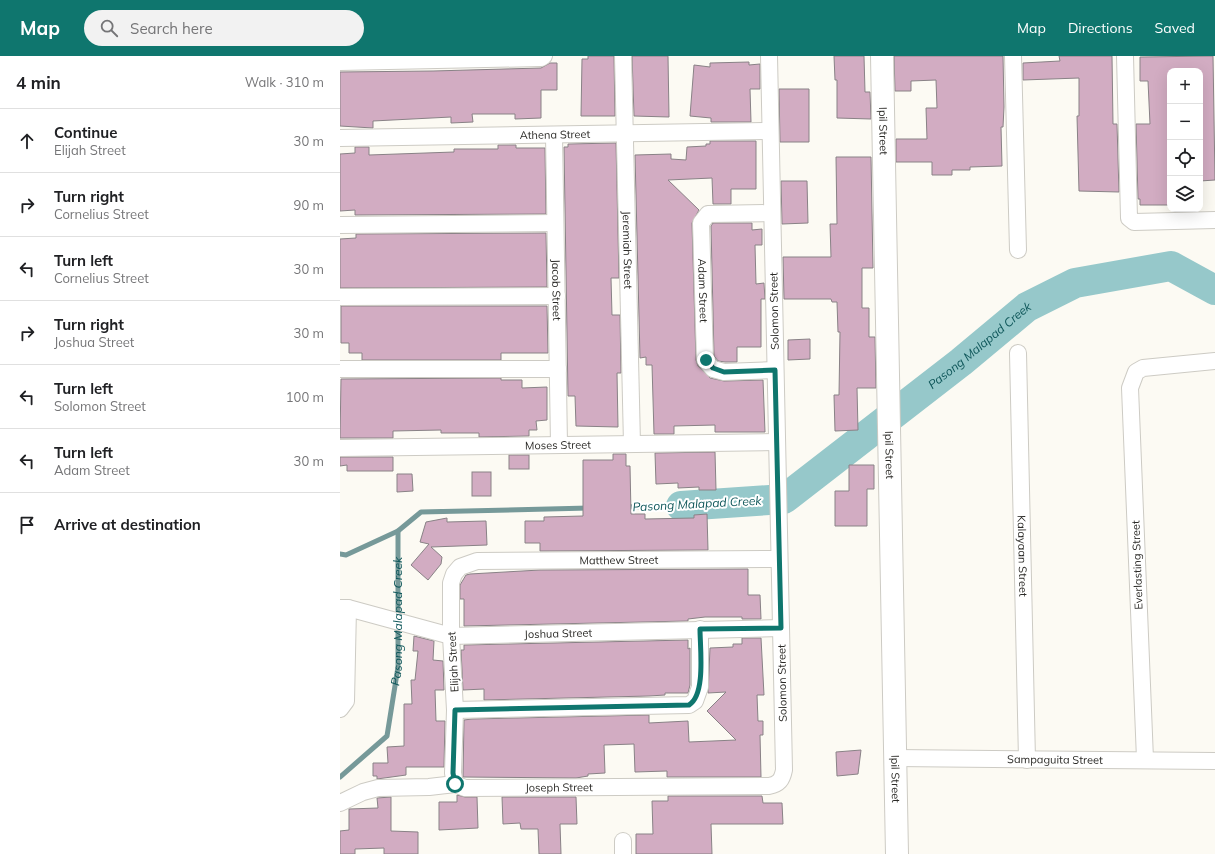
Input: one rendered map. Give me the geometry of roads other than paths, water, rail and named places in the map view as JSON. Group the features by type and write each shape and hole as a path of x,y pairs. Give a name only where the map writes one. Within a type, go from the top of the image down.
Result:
{"street":[{"path":"340,62 541,58 544,56"},
{"name":"Jeremiah Street","path":"623,56 632,444"},
{"name":"Solomon Street","path":"769,56 784,770 780,781"},
{"name":"Ipil Street","path":"882,56 897,854"},
{"path":"1013,56 1018,250"},
{"path":"1125,56 1130,218 1134,222 1215,220"},
{"name":"Athena Street","path":"340,138 770,131"},
{"name":"Jacob Street","path":"554,135 560,445"},
{"name":"Adam Street","path":"772,213 708,214 701,223 706,360 713,368 724,372 775,370"},
{"path":"340,225 555,223"},
{"path":"340,297 557,296"},
{"name":"Kalayaan Street","path":"1018,353 1027,760"},
{"name":"Everlasting Street","path":"1145,759 1130,388 1136,372 1143,368 1215,361"},
{"path":"340,369 558,368"},
{"name":"Moses Street","path":"340,448 776,442"},
{"name":"Matthew Street","path":"460,567 478,561 779,559"},
{"name":"Elijah Street","path":"455,784 453,773 455,710 451,636 451,583 454,574 460,567"},
{"path":"340,709 346,701 344,608"},
{"name":"Joshua Street","path":"344,608 451,636 781,628"},
{"path":"455,710 689,705 695,701 700,687 700,629"},
{"name":"Sampaguita Street","path":"895,758 1027,760 1145,759 1215,761"},
{"name":"Joseph Street","path":"340,803 362,792 378,788 429,787 455,784 465,788 761,786 776,784 780,781"}],"waterway":[{"name":"Pasong Malapad Creek","path":"681,506 784,499 961,362 1027,307 1075,283 1171,266 1215,290"},
{"name":"Pasong Malapad Creek","path":"624,507 681,506"},
{"name":"Pasong Malapad Creek","path":"340,554 346,555 398,531 421,512 589,508"},
{"name":"Pasong Malapad Creek","path":"340,777 387,736 398,667 398,531"}]}
